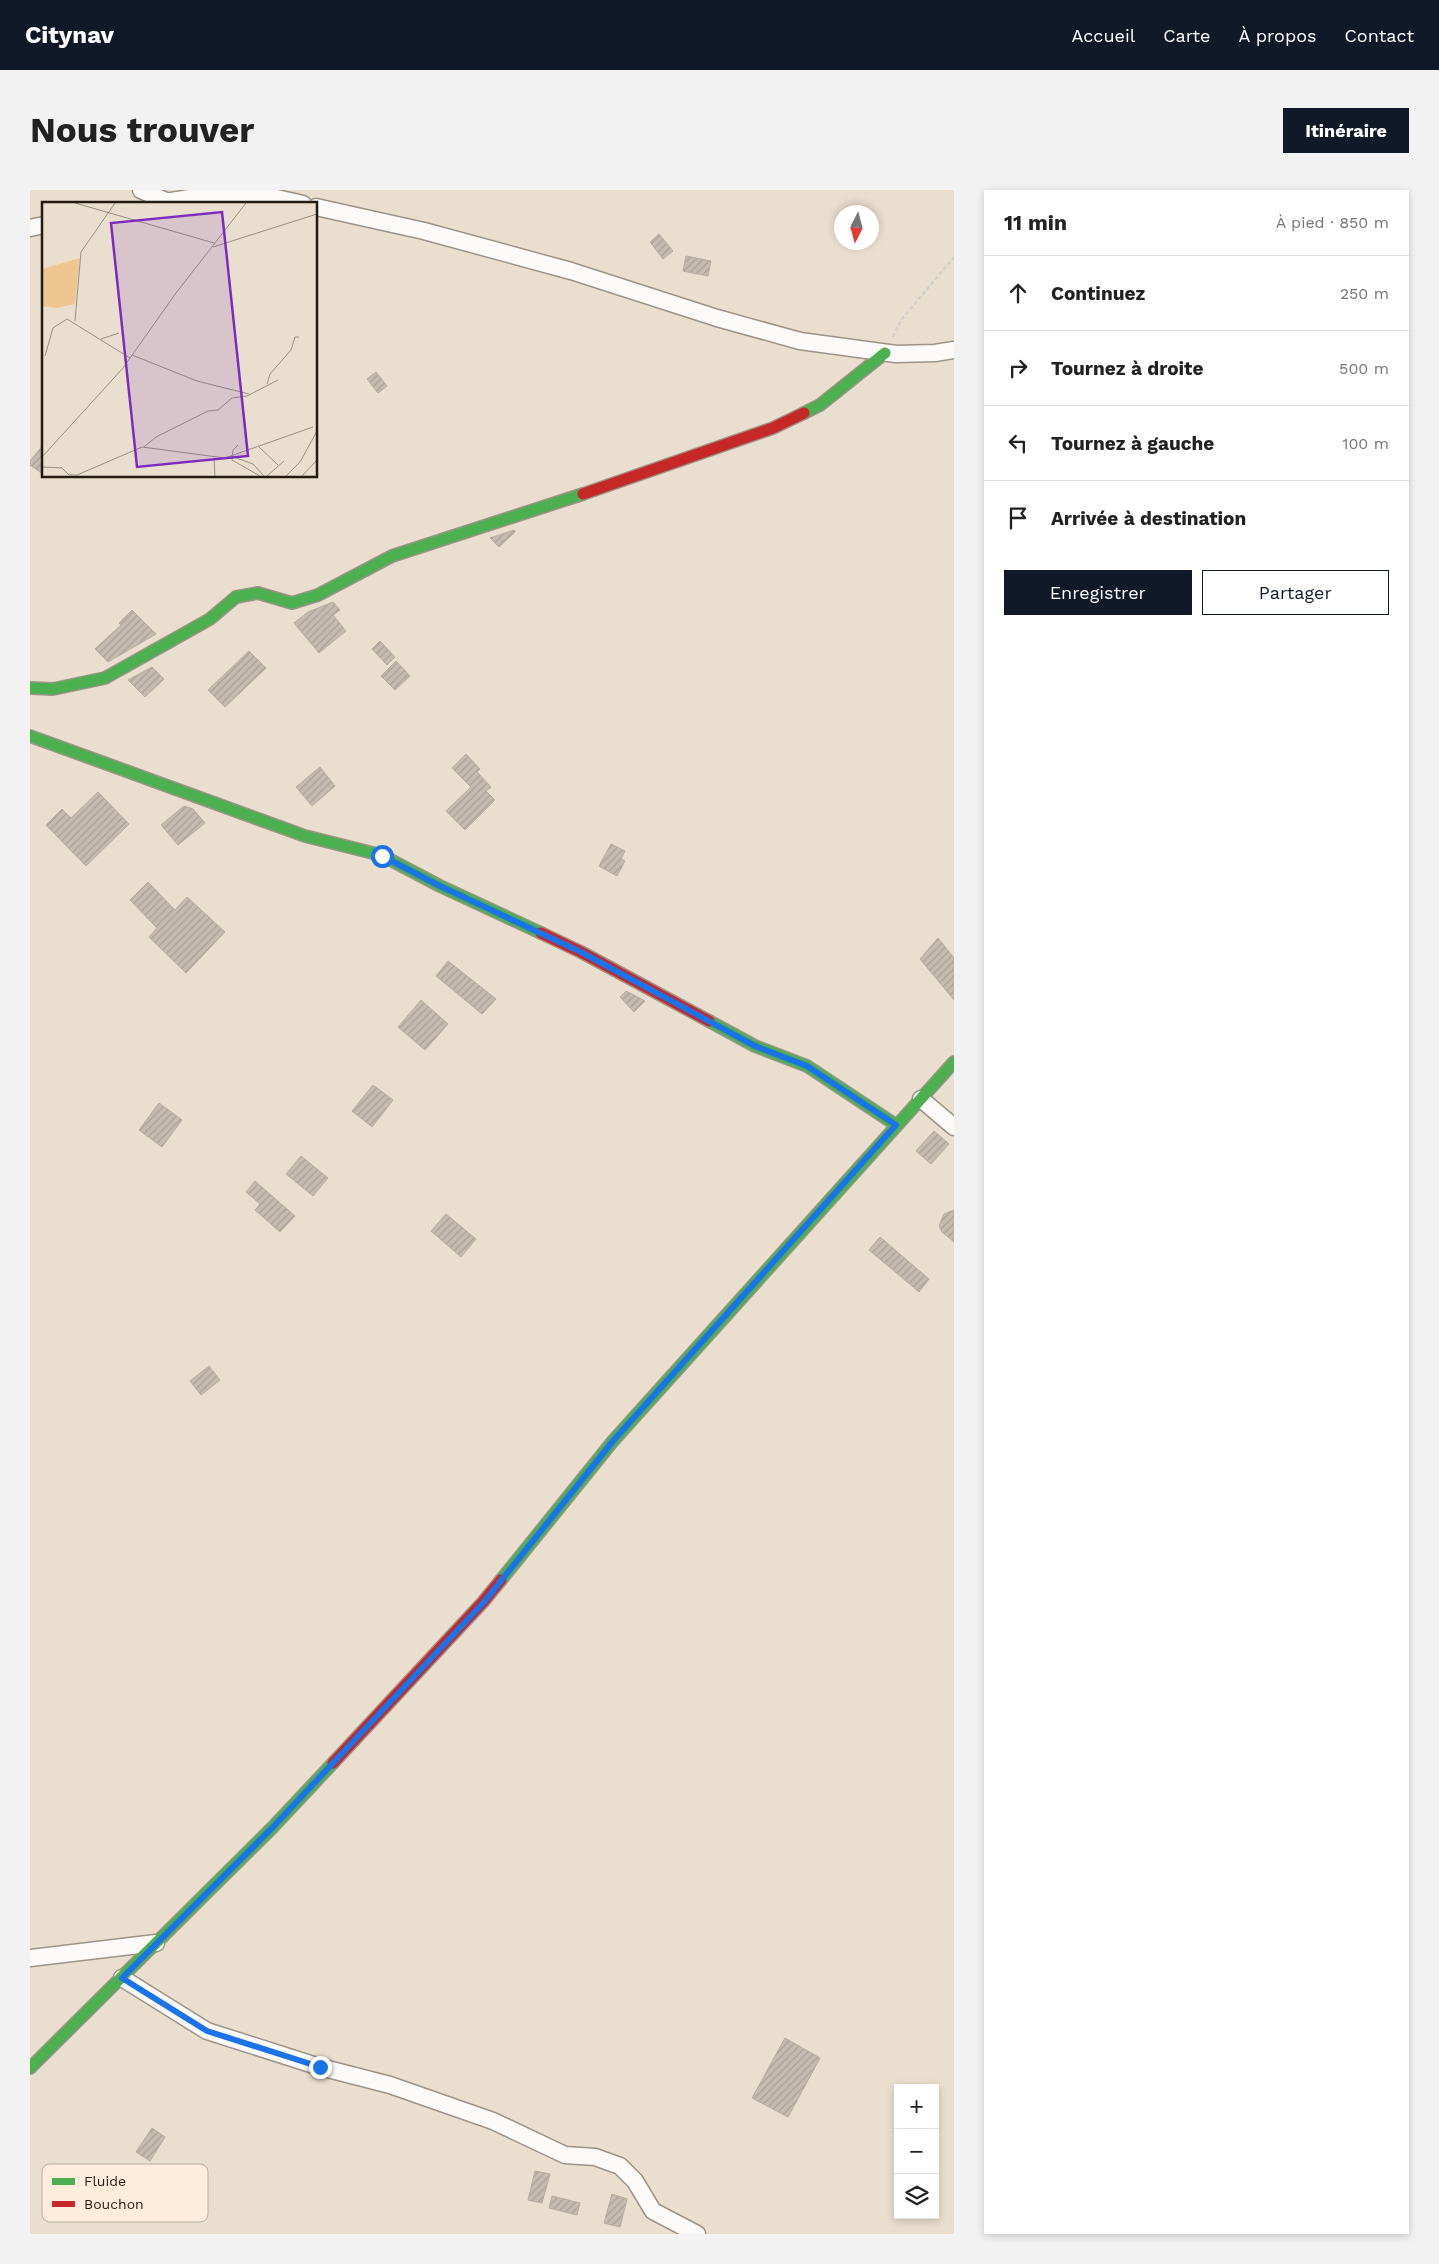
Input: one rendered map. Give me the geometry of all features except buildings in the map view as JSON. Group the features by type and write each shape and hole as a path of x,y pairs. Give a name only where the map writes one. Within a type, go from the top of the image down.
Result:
{"street":[{"path":"141,190 162,200 221,193 272,197 295,202"},
{"path":"318,207 424,231 562,269 717,318 800,341 885,353 935,353 954,350"},
{"path":"30,688 53,688 105,678 210,619 236,597 258,593 292,603 318,595 392,556 650,472 773,428 820,405 885,353"},
{"path":"30,736 305,836 382,856 440,886 581,952 755,1046 807,1066 896,1125"},
{"path":"30,2068 280,1820 484,1602 613,1441 954,1062"},
{"path":"921,1099 954,1127"},
{"path":"30,1958 156,1943"},
{"path":"122,1978 207,2031 320,2067 390,2085 493,2121 565,2155 595,2157 620,2166 635,2181 653,2211 696,2234"}],"path":[{"path":"885,353 902,319 954,258"}],"traffic: fast":[{"path":"804,413 820,405 885,353"},
{"path":"30,688 53,689 105,678 210,619 236,597 258,593 292,603 318,595 392,556 583,494"},
{"path":"30,736 305,836 381,855 440,886 541,933"},
{"path":"709,1021 755,1046 807,1066 896,1125"},
{"path":"501,1580 613,1441 954,1062"},
{"path":"30,2068 273,1827 333,1763"}],"traffic: jam":[{"path":"583,494 773,428 804,413"},
{"path":"541,933 581,952 709,1021"},
{"path":"333,1763 483,1602 501,1580"}],"route":[{"path":"320,2067 267,2048 207,2031 122,1978 273,1827 484,1602 613,1441 896,1125 807,1066 755,1046 581,952 440,886 382,856"}]}
